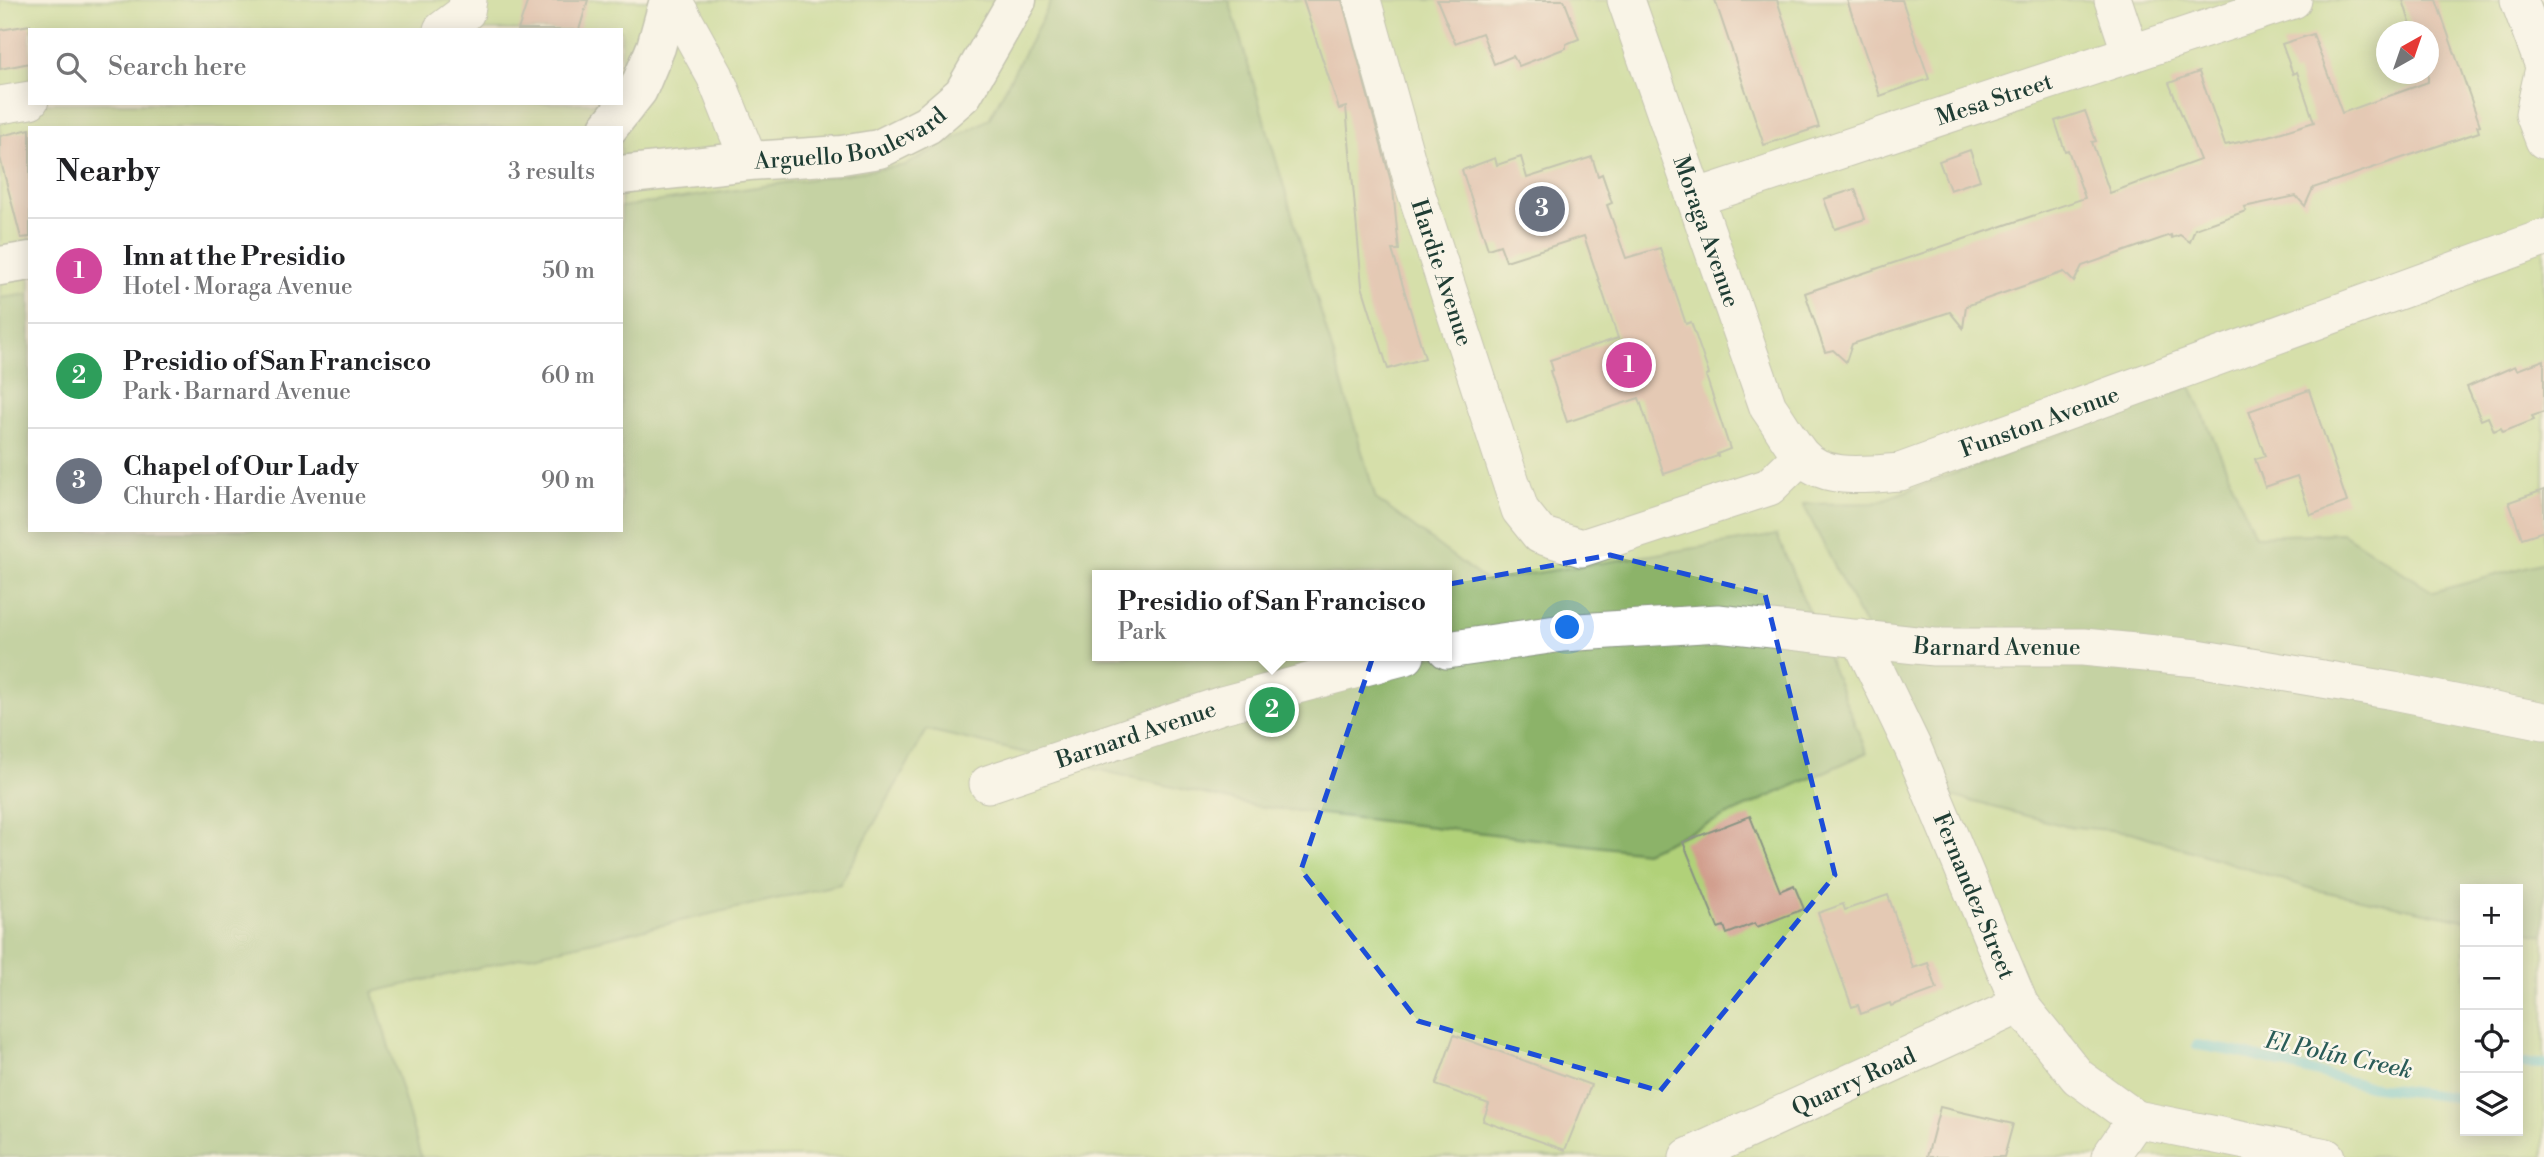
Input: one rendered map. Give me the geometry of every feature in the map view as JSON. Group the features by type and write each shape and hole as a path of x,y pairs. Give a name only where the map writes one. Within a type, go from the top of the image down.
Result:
{"street":[{"path":"445,28 466,12 468,0"},
{"path":"610,126 638,90 671,0"},
{"path":"671,0 715,76 749,161"},
{"name":"Arguello Boulevard","path":"623,175 749,161 842,155 879,149 926,125 963,94 1017,0"},
{"name":"Hardie Avenue","path":"1362,0 1413,183 1520,510 1541,535 1582,548 1769,487 1801,456"},
{"name":"Moraga Avenue","path":"1626,0 1768,407 1801,456"},
{"path":"2113,0 2131,54"},
{"name":"Mesa Street","path":"1695,198 2293,0"},
{"path":"2519,0 2544,67 2535,114 2544,140"},
{"path":"0,105 28,100"},
{"name":"Funston Avenue","path":"1801,456 1824,469 1851,476 1900,472 2544,238"},
{"path":"0,266 28,261"},
{"name":"Barnard Avenue","path":"1452,649 1563,633 1718,623 1934,647 2083,647 2197,657 2394,691 2544,721"},
{"name":"Fernandez Street","path":"1860,638 1913,748 2020,1005 2078,1077 2136,1119"},
{"name":"Barnard Avenue","path":"988,783 1222,705 1387,661"},
{"name":"Quarry Road","path":"1688,1157 2020,1005"},
{"path":"2110,1157 2136,1119 2326,1157"}],"highlighted area":[{"path":"1610,555 1765,594 1835,875 1660,1091 1418,1021 1301,870 1394,594"}],"green space":[{"path":"0,0 2544,0 2544,1157 0,1157"},
{"path":"1052,0 1229,0 1376,499 1486,581 1777,535 1867,753 1645,852 1255,806 927,730 840,884 373,992 421,1157 0,1157 0,298 28,294 28,532 623,532 623,207 906,165 989,119"},
{"path":"2191,386 2255,536 2343,533 2433,592 2544,562 2544,935 2523,931 2523,884 2460,884 2460,919 2316,890 2131,832 2065,826 1951,796 1803,504 1874,503"}],"building":[{"path":"528,0 588,0 580,28 519,28"},
{"path":"1303,0 1342,0 1393,189 1399,250 1392,250 1425,358 1388,369 1362,286 1346,107 1339,109"},
{"path":"1437,0 1564,0 1579,39 1566,44 1566,48 1519,66 1513,56 1494,64 1482,33 1455,43"},
{"path":"1715,0 1777,0 1819,127 1764,145"},
{"path":"1847,0 1902,0 1929,79 1880,96"},
{"path":"2403,0 2436,0 2480,125 2477,126 2479,132 2313,188 2305,206 2296,196 2244,207 2246,211 2195,229 2190,242 2180,235 2172,238 2171,235 2082,266 2074,282 2064,272 1966,306 1963,328 1950,312 1852,344 1846,362 1833,350 1825,352 1805,293 2085,198 2055,121 2085,111 2096,141 2092,142 2110,193 2200,160 2169,83 2199,72 2225,145 2269,136 2314,122 2297,72 2293,74 2282,44 2313,34 2342,113 2422,84 2439,84 2439,21 2410,21"},
{"path":"30,25 28,63 0,69 0,30"},
{"path":"28,129 28,237 21,238 0,158 0,136"},
{"path":"1970,150 1980,180 1950,190 1939,161"},
{"path":"1521,157 1527,178 1592,157 1598,176 1602,174 1612,203 1607,205 1626,258 1660,248 1686,324 1691,322 1730,449 1717,454 1718,456 1664,474 1639,398 1567,422 1550,371 1553,370 1550,360 1618,338 1584,236 1506,261 1500,245 1488,249 1462,170 1495,158 1497,165"},
{"path":"1855,189 1865,219 1835,229 1824,199"},
{"path":"2544,360 2544,412 2532,416 2534,420 2503,432 2501,428 2494,431 2488,417 2481,420 2467,387 2515,366 2517,370"},
{"path":"2309,390 2347,502 2311,515 2297,476 2265,487 2255,459 2265,456 2249,411"},
{"path":"2544,490 2544,531 2522,538 2509,502"},
{"path":"1750,816 1780,891 1794,885 1804,909 1757,927 1755,923 1727,934 1724,926 1718,928 1683,842"},
{"path":"1888,895 1913,968 1928,963 1937,989 1861,1014 1858,1005 1852,1007 1818,913 1843,904 1845,910"},
{"path":"1454,1035 1591,1085 1565,1150 1483,1121 1489,1104 1436,1085"},
{"path":"1940,1107 2013,1124 2004,1157 1927,1157"}],"waterway":[{"name":"El Polín Creek","path":"2197,1045 2237,1052 2368,1086 2458,1098 2460,1094"},
{"name":"El Polín Creek","path":"2523,1064 2544,1064"}],"place":[{"name":"Chapel of Our Lady","path":"1542,209"},
{"name":"Inn at the Presidio","path":"1629,365"},
{"name":"Presidio of San Francisco","path":"1272,710"}]}
